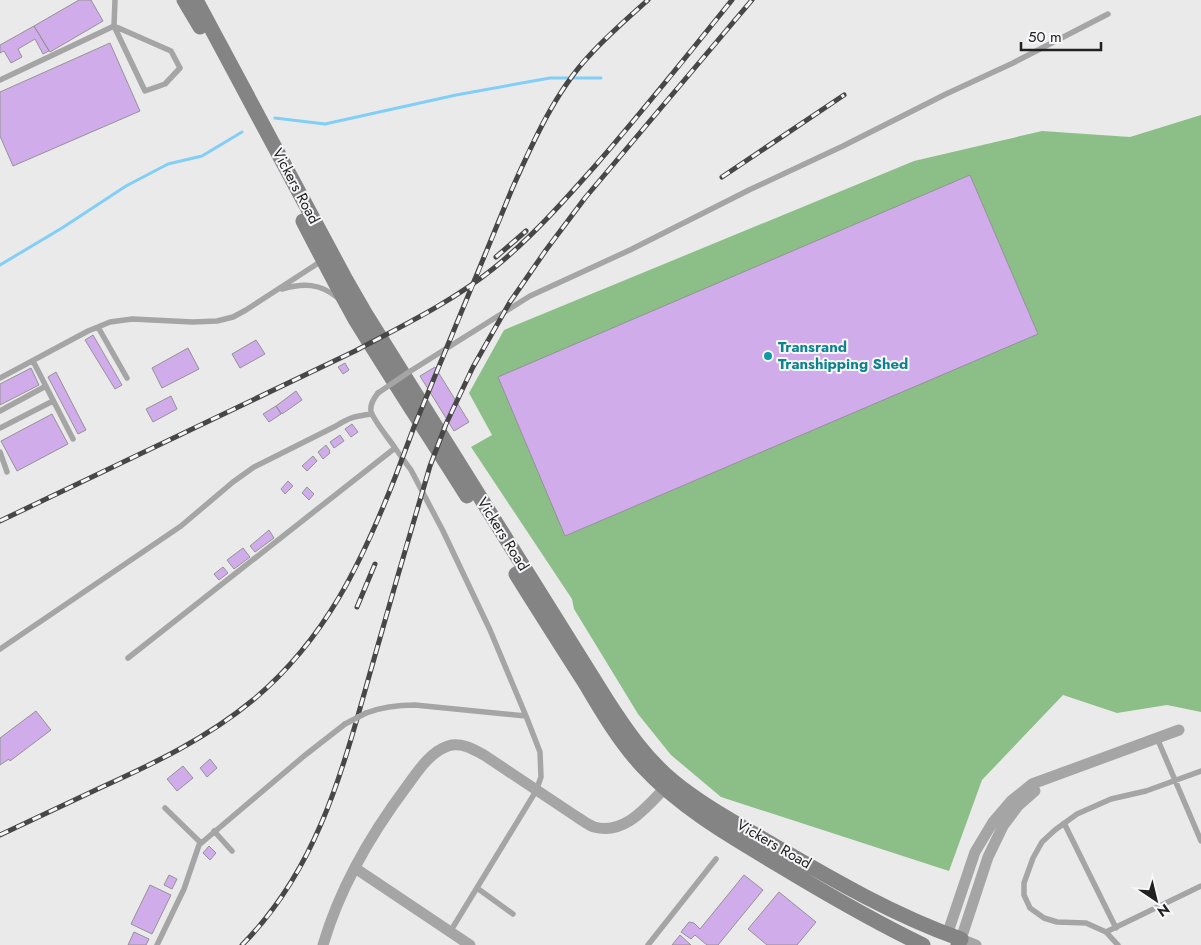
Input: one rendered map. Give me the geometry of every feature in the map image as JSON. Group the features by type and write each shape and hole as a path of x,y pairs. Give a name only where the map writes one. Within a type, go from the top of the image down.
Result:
{"main road":[{"name":"Vickers Road","path":"184,0 325,256 355,296 608,702 668,785 690,809 732,837 834,898 923,945"},
{"name":"Vickers Road","path":"196,0 349,307 596,702 630,753 642,766 668,785 712,808 840,883 952,941"},
{"path":"883,925 895,945"}],"street":[{"path":"976,945 952,941 975,852 994,822 1011,801 1032,784 1179,730"},
{"path":"323,945 340,898 375,832 421,767 438,752 449,746 458,745 470,748 484,755 536,791 592,826 610,829 629,822 668,785"},
{"path":"355,868 470,945"}],"lane":[{"path":"0,80 114,26 171,51 180,68 165,84 144,91 114,26 115,0"},
{"path":"450,932 536,791 541,777 540,752 490,630 444,531 411,470 372,414 374,399 378,393 530,296 630,250 749,190 1013,63 1108,14"},
{"path":"0,378 88,331 110,322 132,318 193,322 233,318 325,256"},
{"path":"277,290 296,285 309,285 323,289 336,296 349,307"},
{"path":"98,327 127,378"},
{"path":"33,361 73,439"},
{"path":"0,411 46,386"},
{"path":"0,428 53,401"},
{"path":"0,649 181,526 254,467 336,426 348,418 372,414"},
{"path":"128,658 395,448"},
{"path":"0,452 7,472"},
{"path":"157,945 184,889 199,845 304,756 345,724 379,708 398,705 526,716"},
{"path":"1157,738 1201,841"},
{"path":"1118,945 1106,932 1086,923 1057,922 1044,918 1030,908 1024,895 1024,883 1033,858 1042,842 1077,814 1111,799 1146,791 1201,771"},
{"path":"165,808 201,843"},
{"path":"1064,823 1116,928"},
{"path":"214,831 232,851"},
{"path":"648,945 716,859"},
{"path":"1106,932 1201,886"},
{"path":"477,888 513,914"}],"green space":[{"path":"1201,115 1201,712 1167,705 1117,713 1063,695 982,780 949,871 721,797 671,755 638,714 574,609 572,599 471,447 492,435 469,393 504,330 914,161 1042,131 1130,137"}],"building":[{"path":"79,0 91,0 103,21 50,52 34,26"},
{"path":"34,26 49,51 43,54 35,39 18,49 22,57 11,63 4,51 0,53 0,45"},
{"path":"110,43 140,111 13,166 0,136 0,92"},
{"name":"Transrand Transhipping Shed","path":"970,175 1038,334 565,536 498,377"},
{"path":"93,335 122,385 115,389 85,340"},
{"path":"256,340 265,354 240,368 232,354"},
{"path":"188,348 199,369 162,388 152,368"},
{"path":"345,363 349,370 343,374 338,367"},
{"path":"435,367 469,422 454,431 420,376"},
{"path":"31,368 39,385 0,405 0,384"},
{"path":"56,372 86,430 78,434 48,377"},
{"path":"296,391 302,400 282,414 276,406"},
{"path":"171,396 177,409 153,422 146,409"},
{"path":"276,406 281,414 269,422 263,414"},
{"path":"52,414 68,444 17,471 1,441"},
{"path":"352,424 358,432 351,437 345,429"},
{"path":"340,435 344,441 334,448 330,442"},
{"path":"326,445 330,453 323,459 318,452"},
{"path":"313,456 317,461 307,471 302,466"},
{"path":"288,481 293,486 285,494 281,489"},
{"path":"307,487 314,494 309,500 302,493"},
{"path":"269,530 274,538 255,552 250,546"},
{"path":"243,548 250,557 234,569 227,560"},
{"path":"223,567 228,573 219,580 214,574"},
{"path":"36,711 51,730 10,761 9,759 0,765 0,738"},
{"path":"210,759 217,768 207,777 200,768"},
{"path":"183,766 193,778 177,791 167,779"},
{"path":"209,846 216,853 210,860 203,853"},
{"path":"169,875 177,879 172,889 164,885"},
{"path":"744,875 763,890 718,945 707,945 695,935 691,939 681,932 689,922 694,923 700,929"},
{"path":"150,885 171,895 152,934 131,924"},
{"path":"779,892 816,922 797,945 767,945 748,929"},
{"path":"134,932 149,939 146,945 128,945"},
{"path":"680,935 691,945 672,945"}],"waterway":[{"path":"275,118 325,124 456,95 550,78 601,78"},
{"path":"0,265 62,228 126,186 168,164 202,156 242,132"}],"railway":[{"path":"0,835 141,769 199,738 253,700 279,676 301,651 339,597 370,538 512,189 545,119 565,86 589,56 648,0"},
{"path":"0,521 355,351 426,313 478,280 521,244 571,193 630,125 732,0"},
{"path":"242,945 269,915 291,883 325,814 350,742 430,466 446,424 473,367 510,302 585,198 752,0"},
{"path":"722,177 844,95"},
{"path":"496,257 526,231"},
{"path":"357,607 375,564"}],"place":[{"name":"Transrand Transhipping Shed","path":"768,356"}]}
